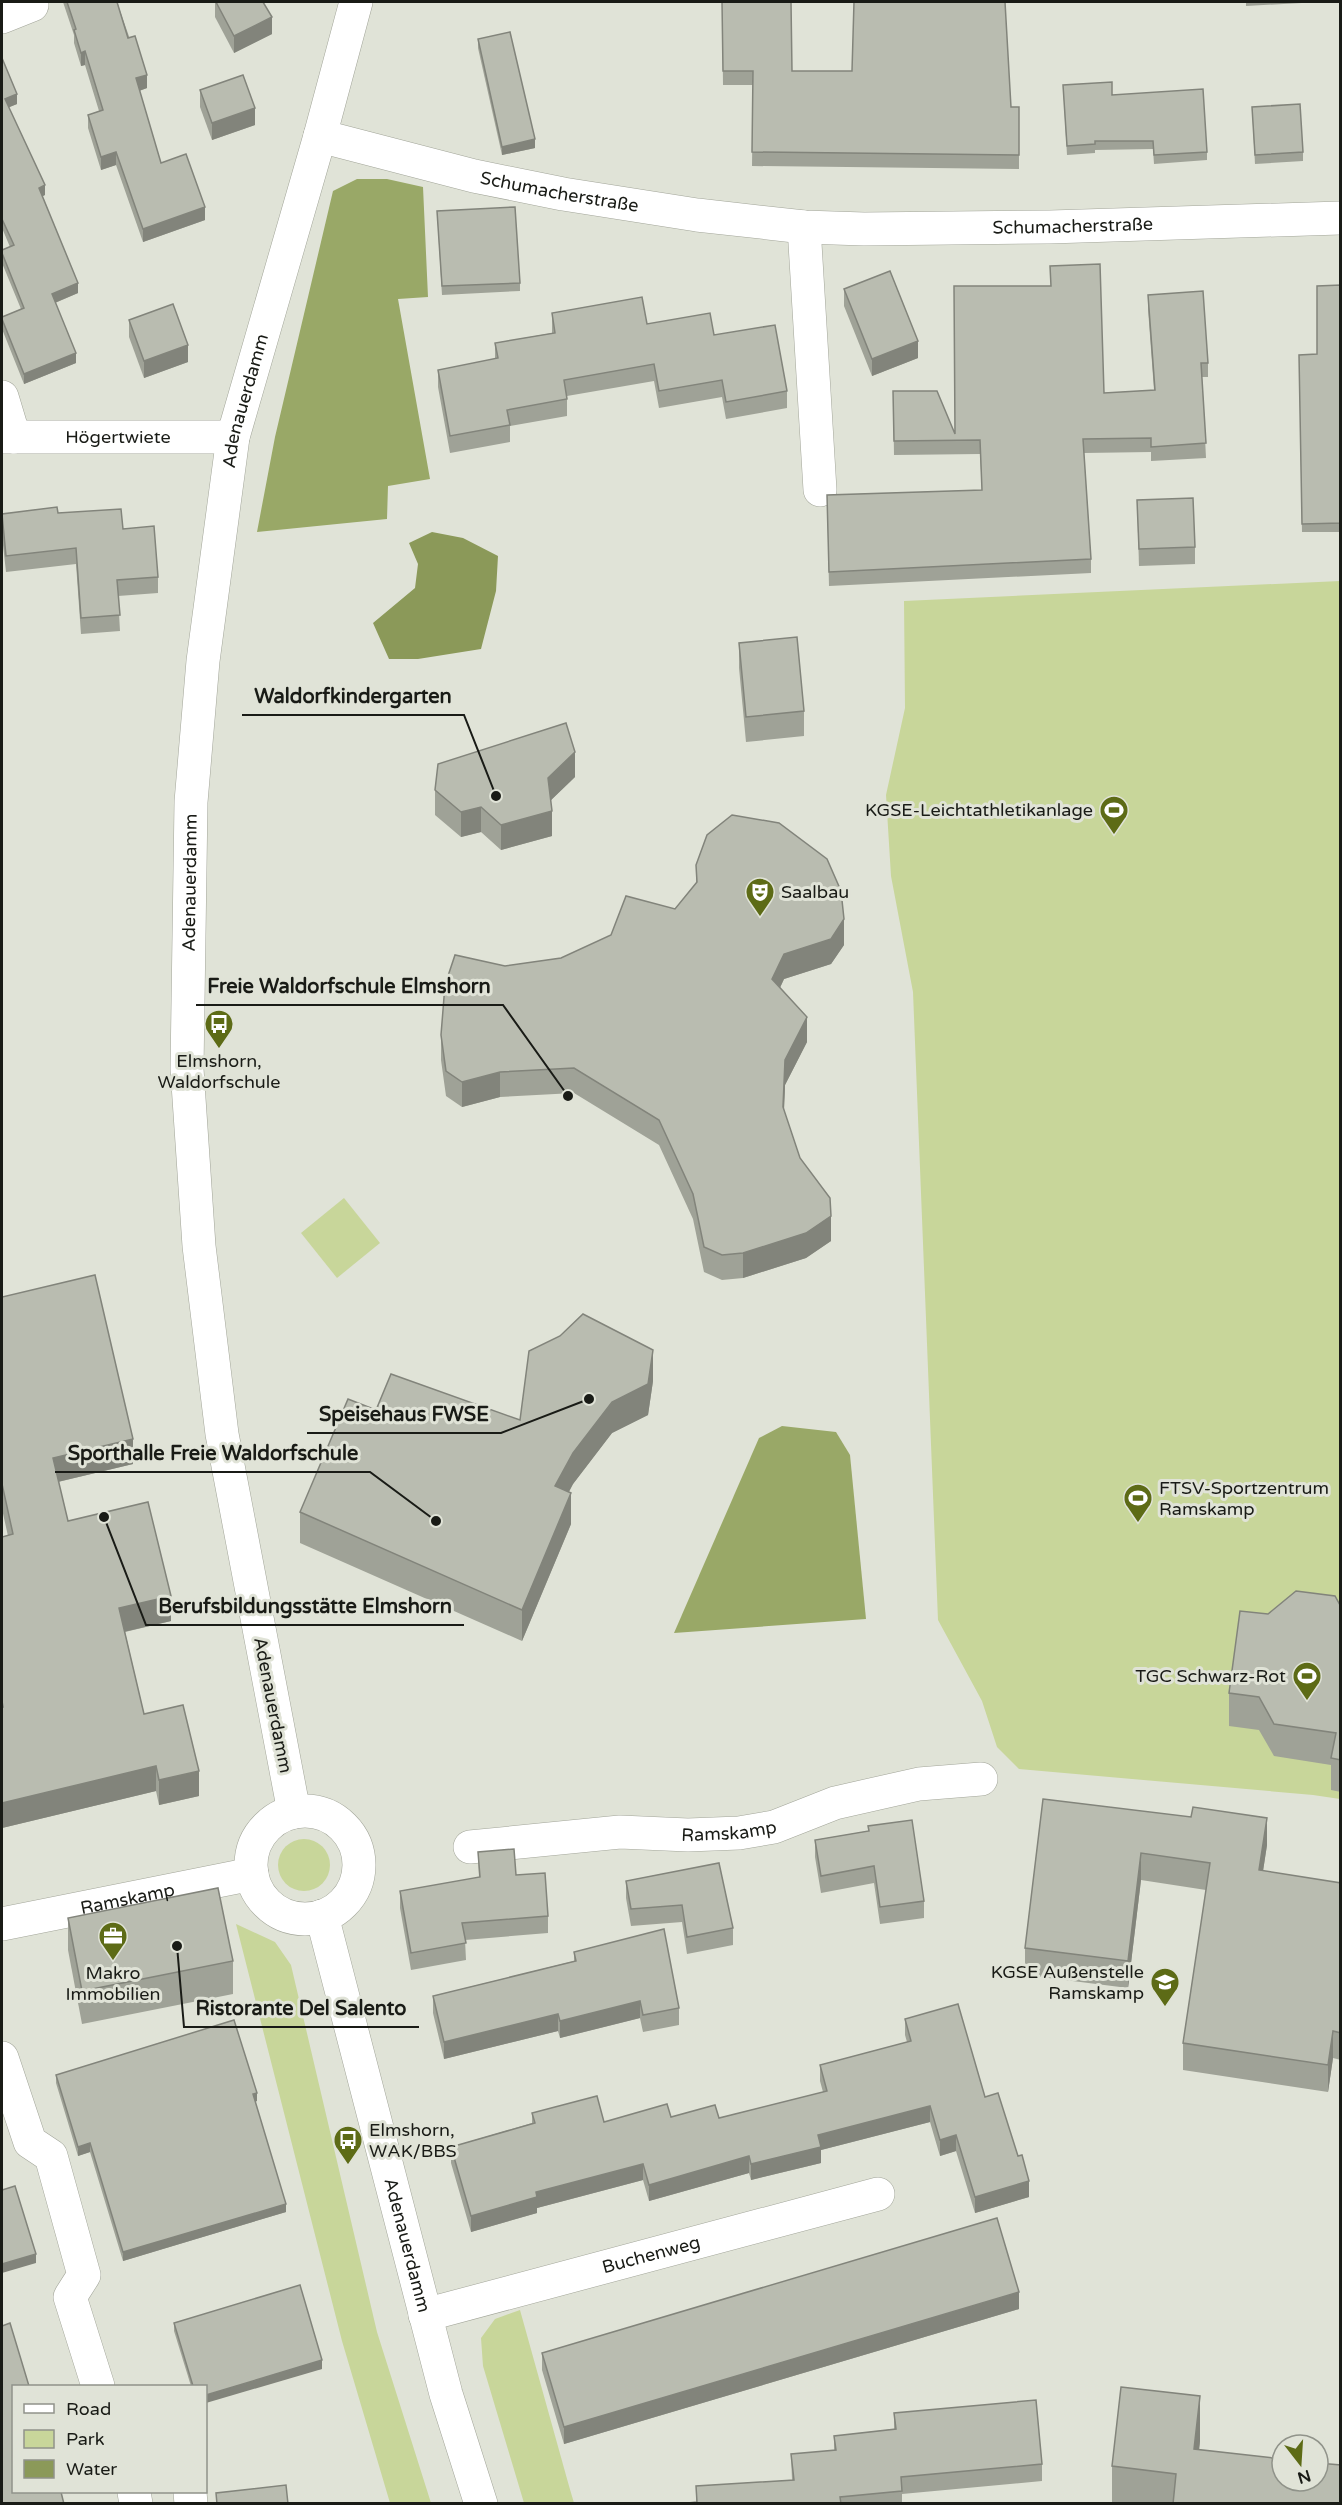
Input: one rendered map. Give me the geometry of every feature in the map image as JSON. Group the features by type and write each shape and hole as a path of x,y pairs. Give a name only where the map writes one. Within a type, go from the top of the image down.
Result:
{"street":[{"path":"2,17 32,5 32,2"},
{"name":"Adenauerdamm","path":"294,1812 222,1434 199,1246 187,1069 191,802 203,661 233,438 356,2"},
{"name":"Schumacherstraße","path":"320,136 474,176 563,194 698,215 804,226 864,229 1050,227 1341,218"},
{"path":"804,226 820,490"},
{"path":"2,397 8,437"},
{"name":"Högertwiete","path":"8,437 233,438"},
{"name":"Ramskamp","path":"470,1846 620,1832 738,1833 774,1827 835,1803 919,1784 981,1779"},
{"path":"311,1811 328,1816 347,1832 358,1854 359,1874 352,1893 339,1907 322,1916 303,1919 285,1915 270,1905 258,1891 252,1874 252,1857 256,1841 279,1817 294,1812 311,1811"},
{"name":"Ramskamp","path":"2,1924 252,1874"},
{"name":"Adenauerdamm","path":"322,1916 446,2394 481,2504"},
{"path":"2,2058 30,2142 51,2156 84,2275 70,2297 98,2385"},
{"name":"Buchenweg","path":"425,2316 878,2194"}],"green space":[{"path":"1340,581 1340,1799 1019,1769 997,1747 982,1701 938,1620 913,992 891,876 886,795 905,708 904,601"},
{"path":"344,1198 380,1243 337,1278 301,1233"},
{"path":"304,1839 314,1841 322,1847 328,1855 330,1865 328,1875 322,1883 314,1889 304,1891 294,1889 286,1883 280,1875 278,1865 280,1855 286,1847 294,1841"},
{"path":"236,1924 275,1942 291,1965 377,2332 431,2503 390,2503 342,2341"},
{"path":"520,2310 574,2503 524,2503 483,2366 481,2338 495,2319"}],"shaded area":[{"path":"357,179 387,179 423,187 428,297 398,299 430,479 388,486 387,519 257,532 275,437 333,191"},
{"path":"782,1426 836,1432 850,1455 866,1619 674,1633 759,1438"}],"water":[{"path":"432,532 463,538 498,556 496,591 481,649 418,659 389,659 373,623 415,588 418,564 409,543"}],"building":[{"path":"67,2 117,2 128,38 135,36 147,75 136,78 161,163 186,154 205,207 143,229 116,152 101,157 88,115 103,110 85,51 81,53"},
{"path":"216,2 263,2 272,17 234,36"},
{"path":"722,2 791,2 792,71 852,71 854,2 1005,2 1011,107 1019,107 1019,155 752,152 753,71 723,71"},
{"path":"510,32 535,139 502,147 478,39"},
{"path":"2,58 17,94 5,99 45,185 39,188 78,283 52,294 76,353 24,374 2,319 24,308 2,253 2,250 14,245 2,219"},
{"path":"243,75 255,108 212,123 200,90"},
{"path":"1112,82 1112,95 1203,89 1207,152 1154,155 1153,141 1095,141 1095,144 1067,146 1063,85"},
{"path":"1300,104 1303,152 1255,155 1252,107"},
{"path":"515,207 520,283 442,286 437,211"},
{"path":"1100,264 1104,393 1155,390 1148,295 1203,291 1208,363 1201,363 1206,443 1151,447 1151,438 1083,439 1091,559 829,572 827,495 982,490 980,440 894,441 893,391 937,391 955,434 954,286 1051,286 1050,266"},
{"path":"890,271 918,341 872,359 844,289"},
{"path":"1341,285 1341,523 1302,524 1299,355 1317,354 1317,286"},
{"path":"642,297 647,324 710,313 714,335 775,325 787,391 726,402 722,380 659,391 654,364 564,380 567,399 507,410 510,425 450,436 438,370 498,358 495,343 555,333 552,313"},
{"path":"173,304 188,345 144,361 129,320"},
{"path":"1193,498 1195,547 1139,549 1137,500"},
{"path":"57,507 58,513 121,509 123,529 154,526 158,577 117,580 120,615 81,618 76,548 6,556 2,514"},
{"path":"797,637 804,711 746,717 739,643"},
{"path":"566,723 575,752 548,778 552,811 501,825 481,807 461,812 435,790 438,764"},
{"path":"732,815 779,823 827,859 841,891 844,919 831,939 784,954 772,979 807,1017 785,1060 783,1107 800,1158 830,1198 831,1216 806,1233 743,1253 722,1255 704,1247 693,1194 659,1120 574,1068 500,1072 462,1082 446,1071 441,1035 445,985 455,955 505,966 561,958 611,935 626,896 675,909 697,882 696,865 707,835"},
{"path":"95,1275 133,1439 53,1458 68,1521 148,1502 171,1596 119,1608 144,1714 183,1705 199,1771 159,1780 156,1766 2,1803 2,1537 13,1534 2,1484 2,1297"},
{"path":"583,1314 653,1350 648,1384 612,1402 573,1453 555,1486 571,1493 522,1610 300,1512 348,1399 376,1410 391,1374 520,1420 529,1351 560,1336"},
{"path":"1296,1591 1335,1596 1341,1607 1341,1760 1331,1758 1336,1733 1274,1724 1259,1697 1229,1693 1240,1611 1268,1614"},
{"path":"1043,1799 1191,1817 1193,1807 1267,1818 1259,1870 1341,1883 1341,2033 1333,2031 1328,2065 1183,2043 1210,1863 1141,1853 1128,1961 1025,1948"},
{"path":"912,1820 924,1901 880,1907 874,1866 821,1876 815,1840 869,1831 868,1826"},
{"path":"514,1849 516,1875 545,1873 548,1916 462,1923 466,1943 411,1953 400,1891 480,1877 478,1852"},
{"path":"719,1863 733,1928 687,1937 682,1905 631,1909 626,1881"},
{"path":"218,1888 233,1961 82,1991 68,1918"},
{"path":"664,1929 679,2008 643,2015 640,2001 560,2021 558,2014 444,2042 433,1996 576,1961 574,1952"},
{"path":"958,2004 985,2097 998,2093 1018,2156 1022,2155 1029,2181 975,2197 956,2135 940,2140 930,2106 818,2135 821,2147 751,2164 749,2156 649,2185 643,2164 536,2192 537,2197 471,2216 451,2147 535,2123 532,2113 597,2096 604,2122 667,2104 671,2117 715,2105 719,2118 827,2091 820,2065 911,2041 905,2019"},
{"path":"234,2020 257,2093 253,2094 286,2204 123,2252 90,2143 78,2147 56,2075"},
{"path":"15,2186 36,2254 2,2264 2,2190"},
{"path":"997,2218 1019,2292 564,2427 542,2353"},
{"path":"300,2285 322,2360 207,2395 207,2385 193,2385 174,2323"},
{"path":"10,2323 29,2385 12,2385 12,2493 61,2493 64,2504 2,2504 2,2326"},
{"path":"1121,2387 1200,2396 1194,2449 1270,2458 1270,2493 1330,2493 1330,2464 1341,2465 1341,2504 1173,2504 1176,2474 1112,2466"},
{"path":"1036,2400 1042,2464 901,2477 902,2491 840,2497 841,2504 678,2504 697,2502 696,2486 794,2480 791,2454 836,2450 834,2436 896,2429 894,2413"},
{"path":"286,2485 288,2504 217,2504 216,2493"}],"place":[{"name":"Waldorfkindergarten","path":"496,796"},
{"name":"KGSE-Leichtathletikanlage","path":"1114,836"},
{"name":"Saalbau","path":"760,918"},
{"name":"Elmshorn, Waldorfschule","path":"219,1050"},
{"name":"Freie Waldorfschule Elmshorn","path":"568,1096"},
{"name":"Speisehaus FWSE","path":"589,1399"},
{"name":"Berufsbildungsstätte Elmshorn","path":"104,1517"},
{"name":"Sporthalle Freie Waldorfschule","path":"436,1521"},
{"name":"FTSV-Sportzentrum Ramskamp","path":"1138,1524"},
{"name":"TGC Schwarz-Rot","path":"1307,1702"},
{"name":"Ristorante Del Salento","path":"177,1946"},
{"name":"Makro Immobilien","path":"113,1962"},
{"name":"KGSE Außenstelle Ramskamp","path":"1165,2008"},
{"name":"Elmshorn, WAK/BBS","path":"348,2166"}]}
